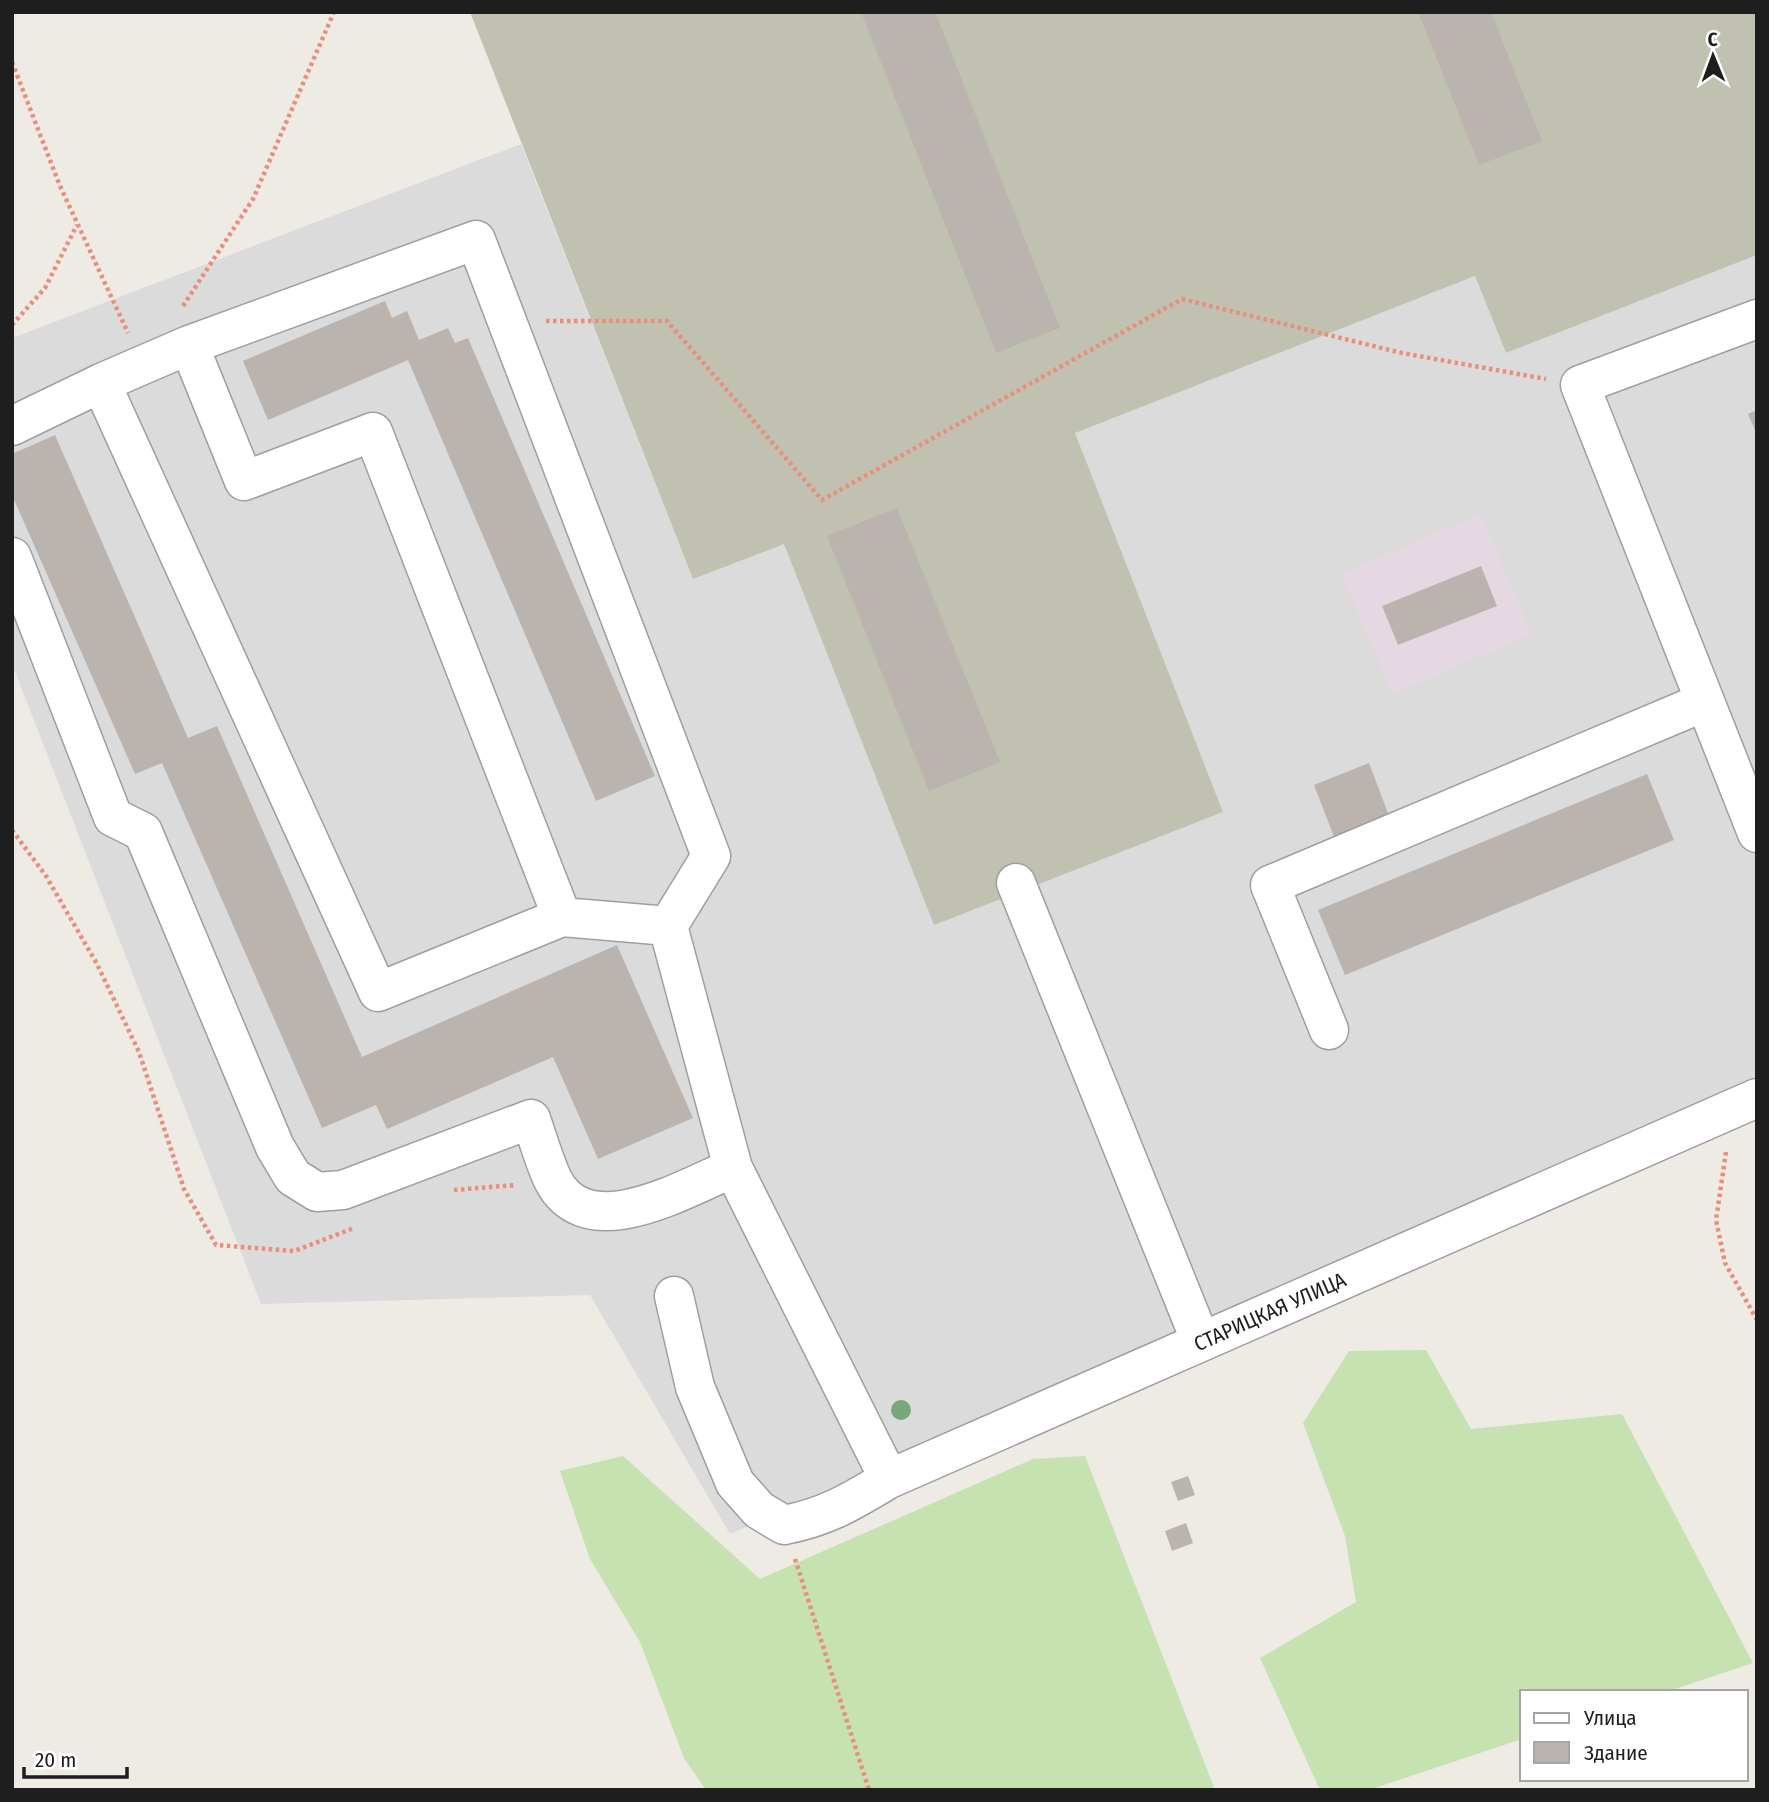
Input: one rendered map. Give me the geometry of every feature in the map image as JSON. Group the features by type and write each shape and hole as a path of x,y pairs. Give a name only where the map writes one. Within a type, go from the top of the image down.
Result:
{"street":[{"path":"12,426 189,345 475,240 711,856 668,926 733,1168 889,1479"},
{"path":"1757,319 1580,385 1757,833"},
{"path":"189,345 244,481 373,432 562,917"},
{"path":"101,383 378,992 562,917 668,926"},
{"path":"12,557 113,817 143,832 275,1147 293,1177 317,1192 343,1190 531,1119 554,1182 572,1203 590,1211 608,1213 632,1208 733,1168"},
{"path":"1329,1030 1270,886 1704,702"},
{"path":"1016,883 1201,1342"},
{"name":"СТАРИЦКАЯ УЛИЦА","path":"784,1525 833,1512 889,1479 1753,1099"},
{"path":"674,1296 695,1387 735,1483 759,1510 784,1525"}],"path":[{"path":"175,311 186,304 253,199 334,12"},
{"path":"12,62 60,186 130,338"},
{"path":"12,324 45,288 78,224"},
{"path":"506,321 667,321 822,500 1182,299 1402,353 1580,385"},
{"path":"1753,1099 1724,1156 1716,1220 1725,1263 1757,1320"},
{"path":"784,1525 869,1790"}],"shaded area":[{"path":"470,12 1757,12 1757,255 1506,353 1475,276 1075,433 1223,812 934,925 784,544 693,579"},
{"path":"521,144 693,579 784,543 934,924 1223,812 1074,433 1475,276 1506,353 1757,255 1757,1093 730,1534 590,1295 261,1304 12,664 12,338"},
{"path":"1480,514 1532,634 1393,694 1341,574"}],"green space":[{"path":"1426,1350 1471,1429 1622,1414 1753,1663 1672,1690 1520,1690 1520,1740 1369,1790 1320,1790 1260,1658 1356,1602 1345,1536 1303,1423 1349,1351"},
{"path":"623,1456 760,1579 1033,1459 1085,1456 1215,1790 706,1790 684,1758 640,1642 590,1559 560,1471"}],"building":[{"path":"861,12 935,12 1060,328 996,353"},
{"path":"1418,12 1491,12 1542,141 1479,165"},
{"path":"385,301 392,318 407,311 419,340 448,328 455,343 468,338 655,776 596,801 408,360 268,420 243,361"},
{"path":"1757,410 1757,435 1748,414"},
{"path":"55,435 188,738 217,726 362,1057 617,945 693,1118 598,1159 553,1057 387,1129 376,1105 322,1128 162,763 135,774 12,495 12,454"},
{"path":"897,508 1000,762 929,791 827,536"},
{"path":"1481,566 1497,606 1398,645 1382,606"},
{"path":"1369,763 1391,821 1336,842 1314,785"},
{"path":"1647,774 1674,840 1345,975 1318,910"},
{"path":"1188,1476 1195,1495 1178,1501 1171,1482"},
{"path":"1186,1523 1193,1543 1172,1551 1165,1531"}]}
